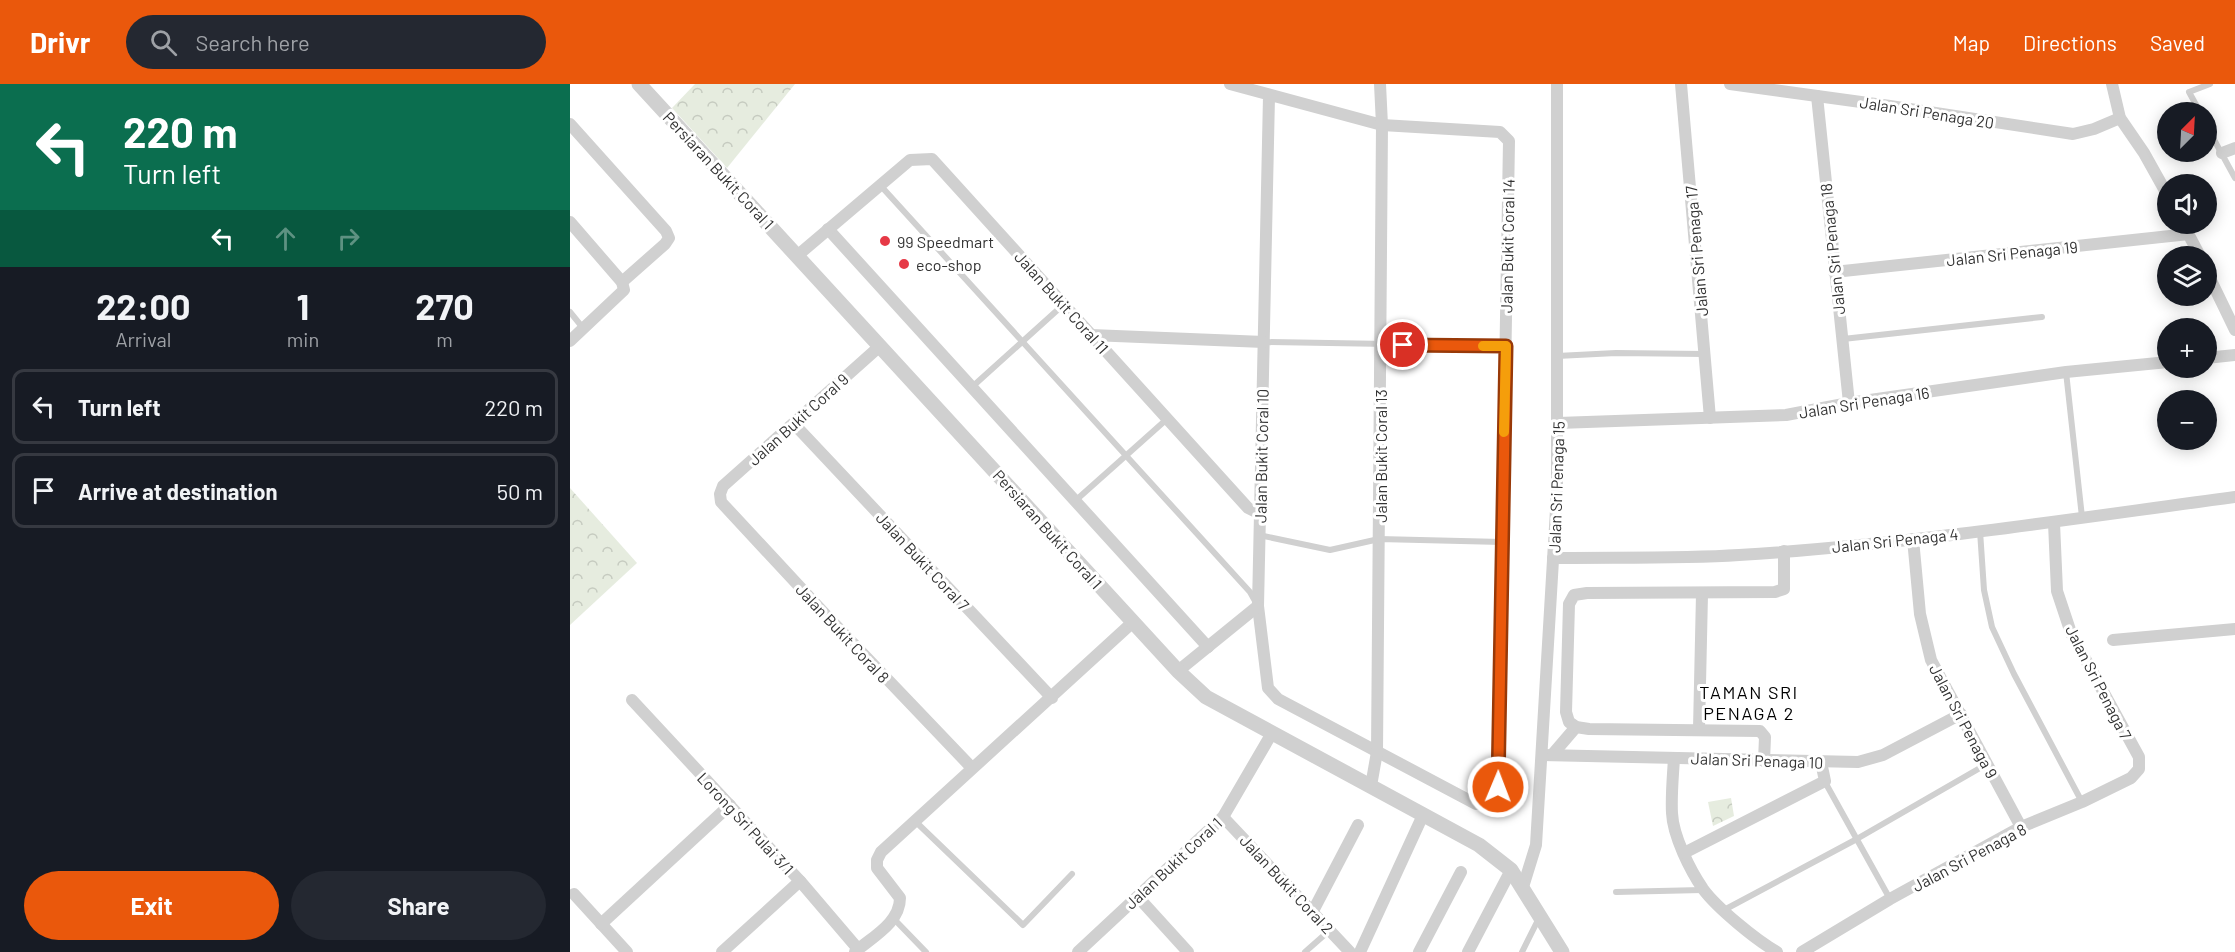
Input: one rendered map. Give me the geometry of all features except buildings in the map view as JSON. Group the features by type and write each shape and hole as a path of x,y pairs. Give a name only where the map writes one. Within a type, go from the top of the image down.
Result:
{"street":[{"path":"1230,84 1382,125"},
{"name":"Jalan Bukit Coral 13","path":"1371,786 1377,752 1382,125 1380,84"},
{"name":"Jalan Sri Penaga 15","path":"1523,887 1536,845 1547,755 1558,423 1557,84"},
{"name":"Jalan Sri Penaga 17","path":"1681,84 1710,418"},
{"name":"Jalan Sri Penaga 20","path":"1730,84 2073,134 2094,129 2120,118"},
{"name":"Persiaran Bukit Coral 1","path":"646,86 880,346 1178,671 1206,697 1479,845 1511,870 1562,952"},
{"path":"2114,86 2120,118 2157,176"},
{"name":"Jalan Bukit Coral 10","path":"1269,96 1258,606 1268,688 1278,699 1377,752"},
{"name":"Jalan Sri Penaga 18","path":"1817,96 1849,403"},
{"path":"570,124 666,231 669,238 622,282"},
{"name":"Jalan Bukit Coral 14","path":"1377,752 1476,804 1494,795 1498,787 1509,141 1500,132 1382,125"},
{"path":"2222,153 2235,148"},
{"name":"Jalan Bukit Coral 11","path":"798,255 910,160 932,159 1248,508 1260,514"},
{"path":"570,222 622,282 624,290 570,341"},
{"path":"828,229 1208,647"},
{"name":"Jalan Sri Penaga 19","path":"1834,272 2157,233"},
{"path":"2217,293 2235,330"},
{"path":"1091,335 1264,342"},
{"name":"Jalan Bukit Coral 9","path":"720,494 723,486 880,346"},
{"path":"2217,357 2235,355"},
{"name":"Jalan Sri Penaga 16","path":"1558,423 1786,415 1849,403 2066,372 2157,363"},
{"name":"Jalan Bukit Coral 7","path":"795,424 1052,698"},
{"name":"Jalan Bukit Coral 8","path":"720,494 721,502 972,768"},
{"name":"Jalan Sri Penaga 4","path":"1553,558 1738,555 1784,551 2054,523 2082,517 2235,497"},
{"name":"Jalan Sri Penaga 7","path":"2054,523 2057,591 2071,633 2139,757 2139,769"},
{"name":"Jalan Sri Penaga 9","path":"1913,539 1920,614 1930,660 2021,827"},
{"path":"1764,761 1765,737 1760,731 1576,728 1569,722 1566,712 1569,604 1574,596 1587,593 1775,592 1784,589 1784,551"},
{"path":"1699,729 1702,594"},
{"path":"1178,671 1258,606"},
{"path":"856,951 894,919 899,908 900,898 877,868 877,860 881,852 1133,622"},
{"path":"2113,640 2235,629"},
{"name":"Lorong Sri Pulai 3/1","path":"632,700 800,881 856,951"},
{"name":"Jalan Sri Penaga 10","path":"1547,755 1858,762 1883,755 1961,714"},
{"path":"1547,755 1576,728"},
{"name":"Jalan Bukit Coral 1","path":"1078,952 1223,817 1272,732"},
{"path":"1674,758 1672,814 1676,835 1703,890 1724,910 1777,952"},
{"path":"1684,853 1825,781 1821,762"},
{"name":"Jalan Sri Penaga 8","path":"1802,952 1890,899 2021,827 2082,802 2131,778 2139,769"},
{"path":"601,924 730,805"},
{"path":"1360,952 1424,815"},
{"name":"Jalan Bukit Coral 2","path":"1223,817 1350,952"},
{"path":"1313,911 1358,825"},
{"path":"1468,952 1511,870"},
{"path":"1419,952 1461,872"},
{"path":"722,952 800,881"},
{"path":"572,894 627,952"},
{"path":"1138,897 1188,952"}],"lane":[{"path":"2194,102 2189,92 2210,84"},
{"path":"2217,144 2235,178"},
{"path":"880,185 1250,592 1258,606"},
{"path":"972,387 1064,304"},
{"path":"570,312 584,328"},
{"path":"1842,339 2042,317"},
{"path":"1264,342 1506,346"},
{"path":"1557,356 1616,353 1704,354"},
{"path":"2066,372 2082,517"},
{"path":"1075,501 1167,419"},
{"path":"1980,531 1984,590 1992,627 2014,674 2082,802"},
{"path":"1259,536 1330,550 1379,539 1502,542"},
{"path":"1724,910 1856,840 1987,764"},
{"path":"1825,781 1890,899"},
{"path":"916,822 1023,925 1072,874"},
{"path":"1616,892 1703,890"},
{"path":"1522,952 1540,915"},
{"path":"894,919 926,952"},
{"path":"1305,952 1330,930"}],"green space":[{"path":"695,84 795,84 727,168 672,108"},
{"path":"570,488 637,563 570,625"},
{"path":"1731,798 1734,816 1713,826 1708,802"}],"slow traffic":[{"path":"1483,346 1506,346 1504,432"}],"place":[{"name":"99 Speedmart","path":"885,241"},
{"name":"eco-shop","path":"904,264"}],"district":[{"name":"TAMAN SRI PENAGA 2","path":"1749,702"}],"route":[{"path":"1403,345 1506,346 1498,787"}]}
